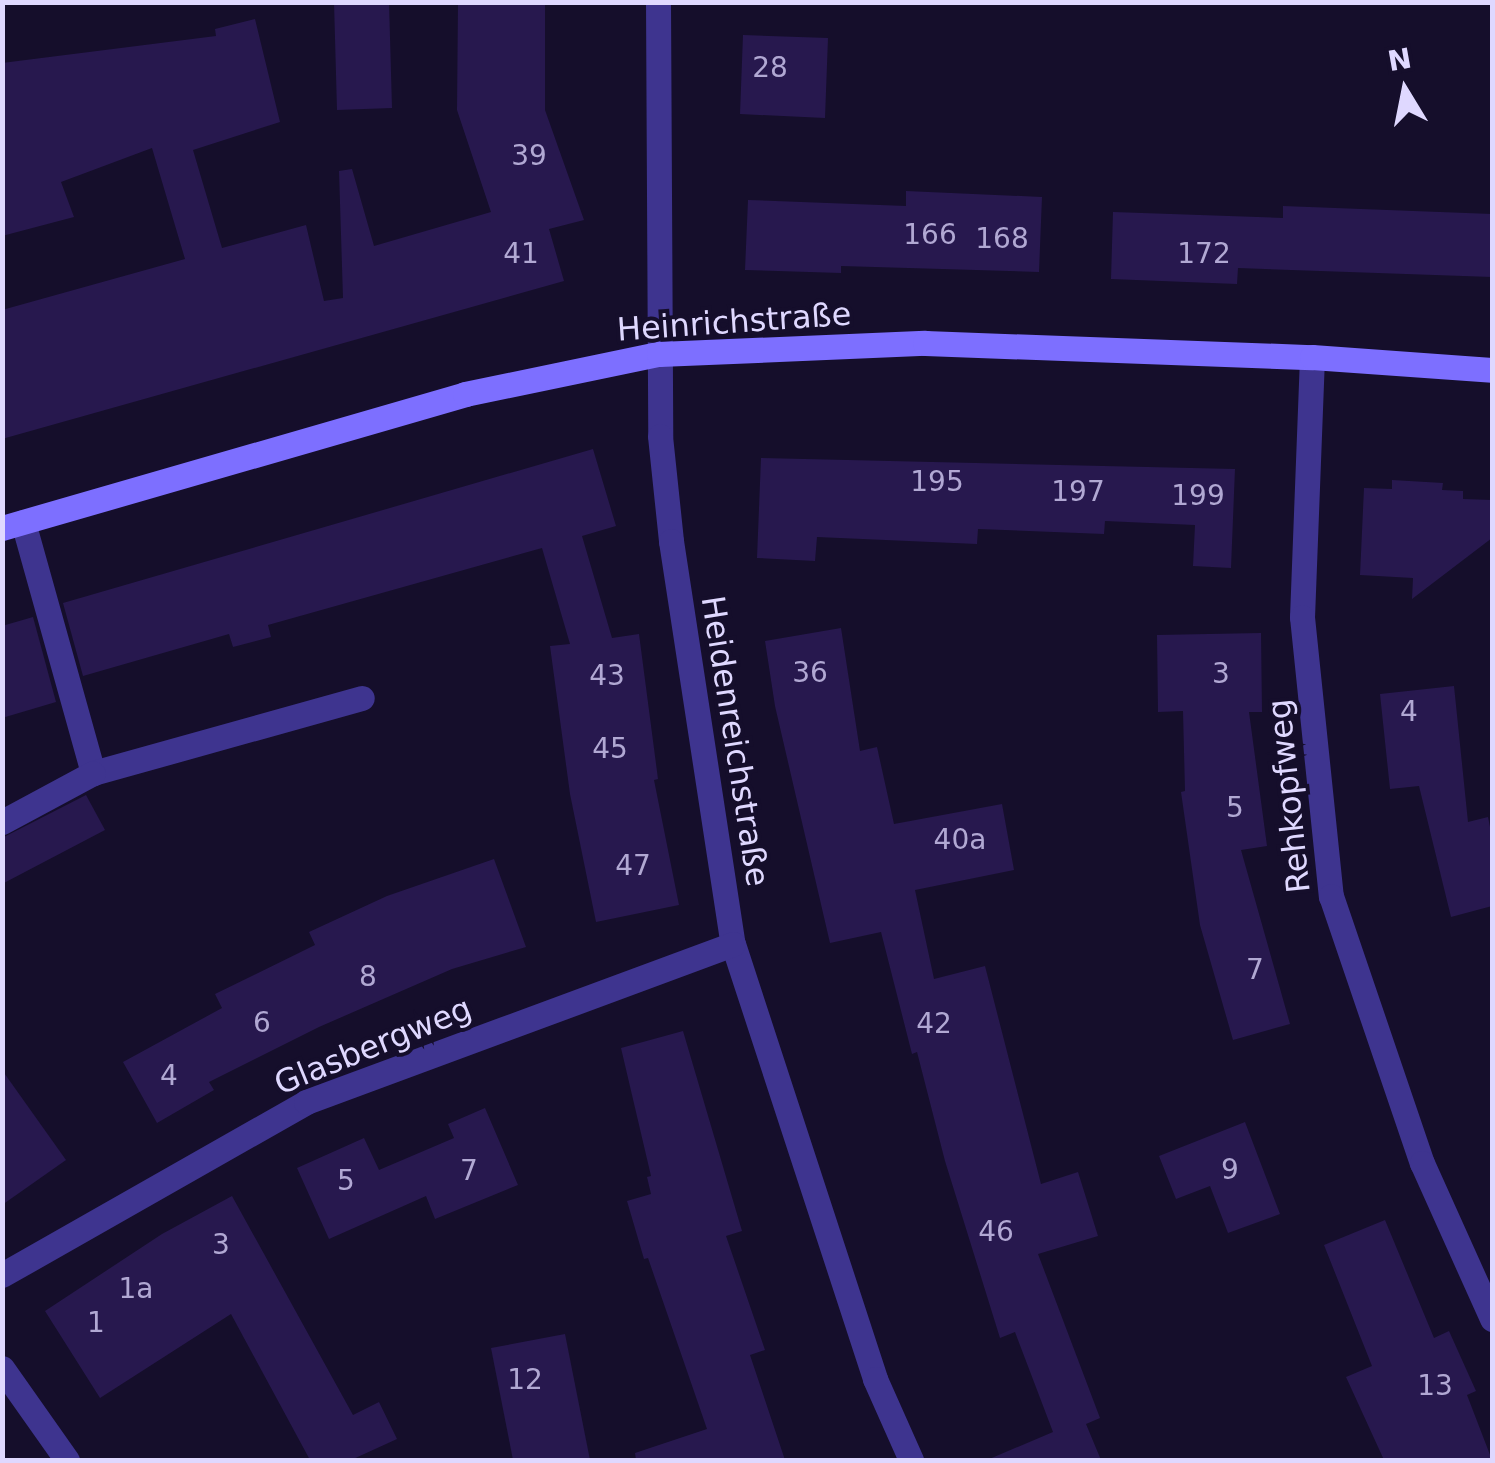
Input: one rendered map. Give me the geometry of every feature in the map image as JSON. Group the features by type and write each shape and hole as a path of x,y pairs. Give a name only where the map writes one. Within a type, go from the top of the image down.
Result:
{"main road":[{"name":"Heinrichstraße","path":"12,525 465,394 659,354 926,343 1312,357 1492,370"}],"street":[{"name":"Heidenreichstraße","path":"658,2 660,436 671,541 734,944 875,1379 911,1460"},
{"name":"Rehkopfweg","path":"1312,357 1302,618 1331,896 1422,1162 1492,1319"},
{"path":"12,525 93,773"},
{"path":"2,822 93,773 362,698"},
{"name":"Glasbergweg","path":"2,1275 306,1102 734,944"},
{"path":"2,1368 67,1460"}],"building":[{"path":"334,2 389,2 392,108 337,110"},
{"path":"458,2 545,2 545,110 584,220 549,229 564,281 2,439 2,310 185,259 152,148 61,182 74,217 2,236 2,63 216,36 215,29 255,19 280,122 193,150 222,248 306,225 324,301 343,298 339,171 352,169 374,246 491,212 457,110"},
{"path":"743,35 828,38 825,118 740,114"},
{"path":"906,191 1042,197 1039,272 841,266 841,273 745,270 748,200 906,206"},
{"path":"1283,206 1492,214 1492,277 1238,268 1237,284 1111,279 1113,212 1283,218"},
{"path":"593,449 616,526 582,536 612,638 639,634 658,779 654,780 679,905 596,922 570,794 550,646 570,644 542,548 268,625 271,637 233,647 229,634 83,676 63,603"},
{"path":"761,458 1235,469 1231,568 1193,566 1195,525 1105,521 1104,534 978,529 977,544 817,537 815,561 757,558"},
{"path":"1392,480 1443,483 1442,490 1463,491 1463,499 1492,500 1492,538 1412,599 1413,578 1360,575 1364,488 1392,489"},
{"path":"33,617 56,702 2,718 2,626"},
{"path":"841,628 860,751 877,747 894,824 1002,804 1014,870 915,890 934,979 985,966 1041,1184 1078,1172 1098,1236 1038,1254 1100,1418 1086,1424 1101,1460 987,1460 1053,1432 1015,1332 1000,1338 945,1161 917,1052 912,1054 881,932 830,943 775,706 765,641"},
{"path":"1261,633 1262,712 1249,712 1267,846 1241,850 1290,1024 1233,1040 1200,925 1181,792 1185,791 1183,711 1158,712 1157,635"},
{"path":"1454,686 1468,822 1488,817 1492,837 1492,906 1451,917 1419,786 1390,789 1380,694"},
{"path":"86,795 105,830 2,884 2,838"},
{"path":"494,859 526,947 452,969 319,1027 209,1082 214,1090 157,1123 123,1062 222,1008 215,994 315,945 309,932 387,896"},
{"path":"683,1031 742,1231 726,1236 765,1350 750,1355 785,1460 636,1460 635,1453 707,1429 648,1258 644,1259 627,1201 651,1194 647,1177 651,1176 621,1048"},
{"path":"2,1070 66,1160 2,1205"},
{"path":"485,1108 518,1185 435,1219 426,1196 329,1239 297,1168 364,1138 379,1170 454,1138 448,1124"},
{"path":"1245,1122 1280,1214 1228,1233 1210,1186 1176,1199 1159,1156"},
{"path":"232,1196 353,1415 379,1402 397,1439 351,1460 310,1460 231,1314 100,1398 45,1311 162,1234"},
{"path":"1385,1220 1434,1338 1449,1331 1476,1391 1467,1395 1492,1460 1384,1460 1346,1377 1372,1366 1324,1245"},
{"path":"565,1334 590,1460 513,1460 491,1348"}]}
